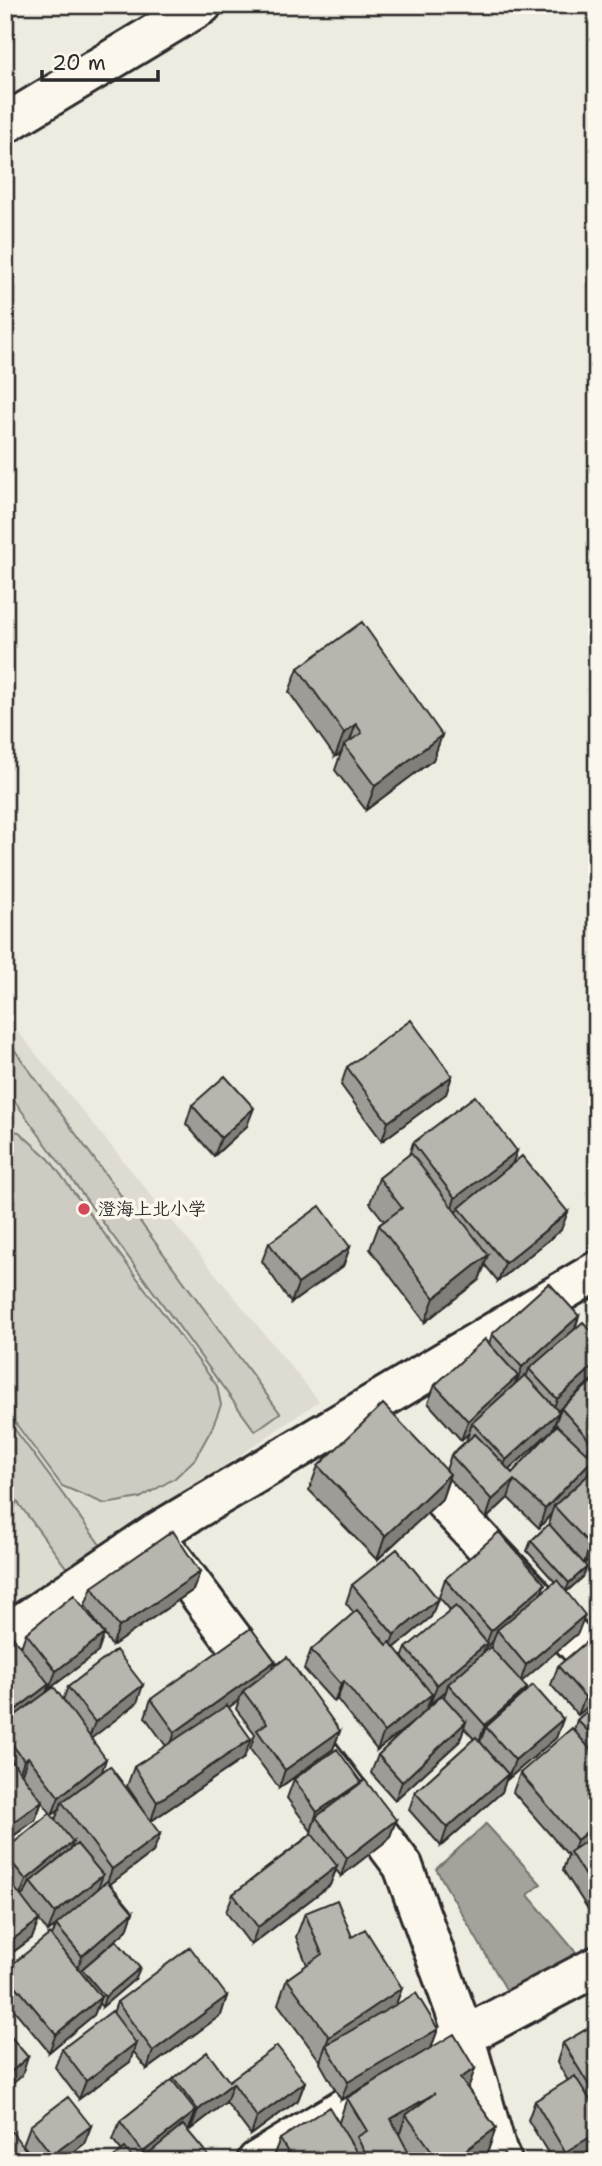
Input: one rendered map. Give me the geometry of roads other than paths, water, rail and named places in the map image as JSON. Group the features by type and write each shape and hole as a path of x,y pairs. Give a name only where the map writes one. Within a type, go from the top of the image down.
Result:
{"street":[{"path":"5,124 202,5"},
{"path":"5,1636 154,1534 597,1271"},
{"path":"359,1412 597,1665"},
{"path":"154,1534 403,1866 464,2035 496,2150 502,2161"},
{"path":"257,2161 464,2035 597,1966"}],"place":[{"name":"澄海上北小学","path":"84,1209"}]}
